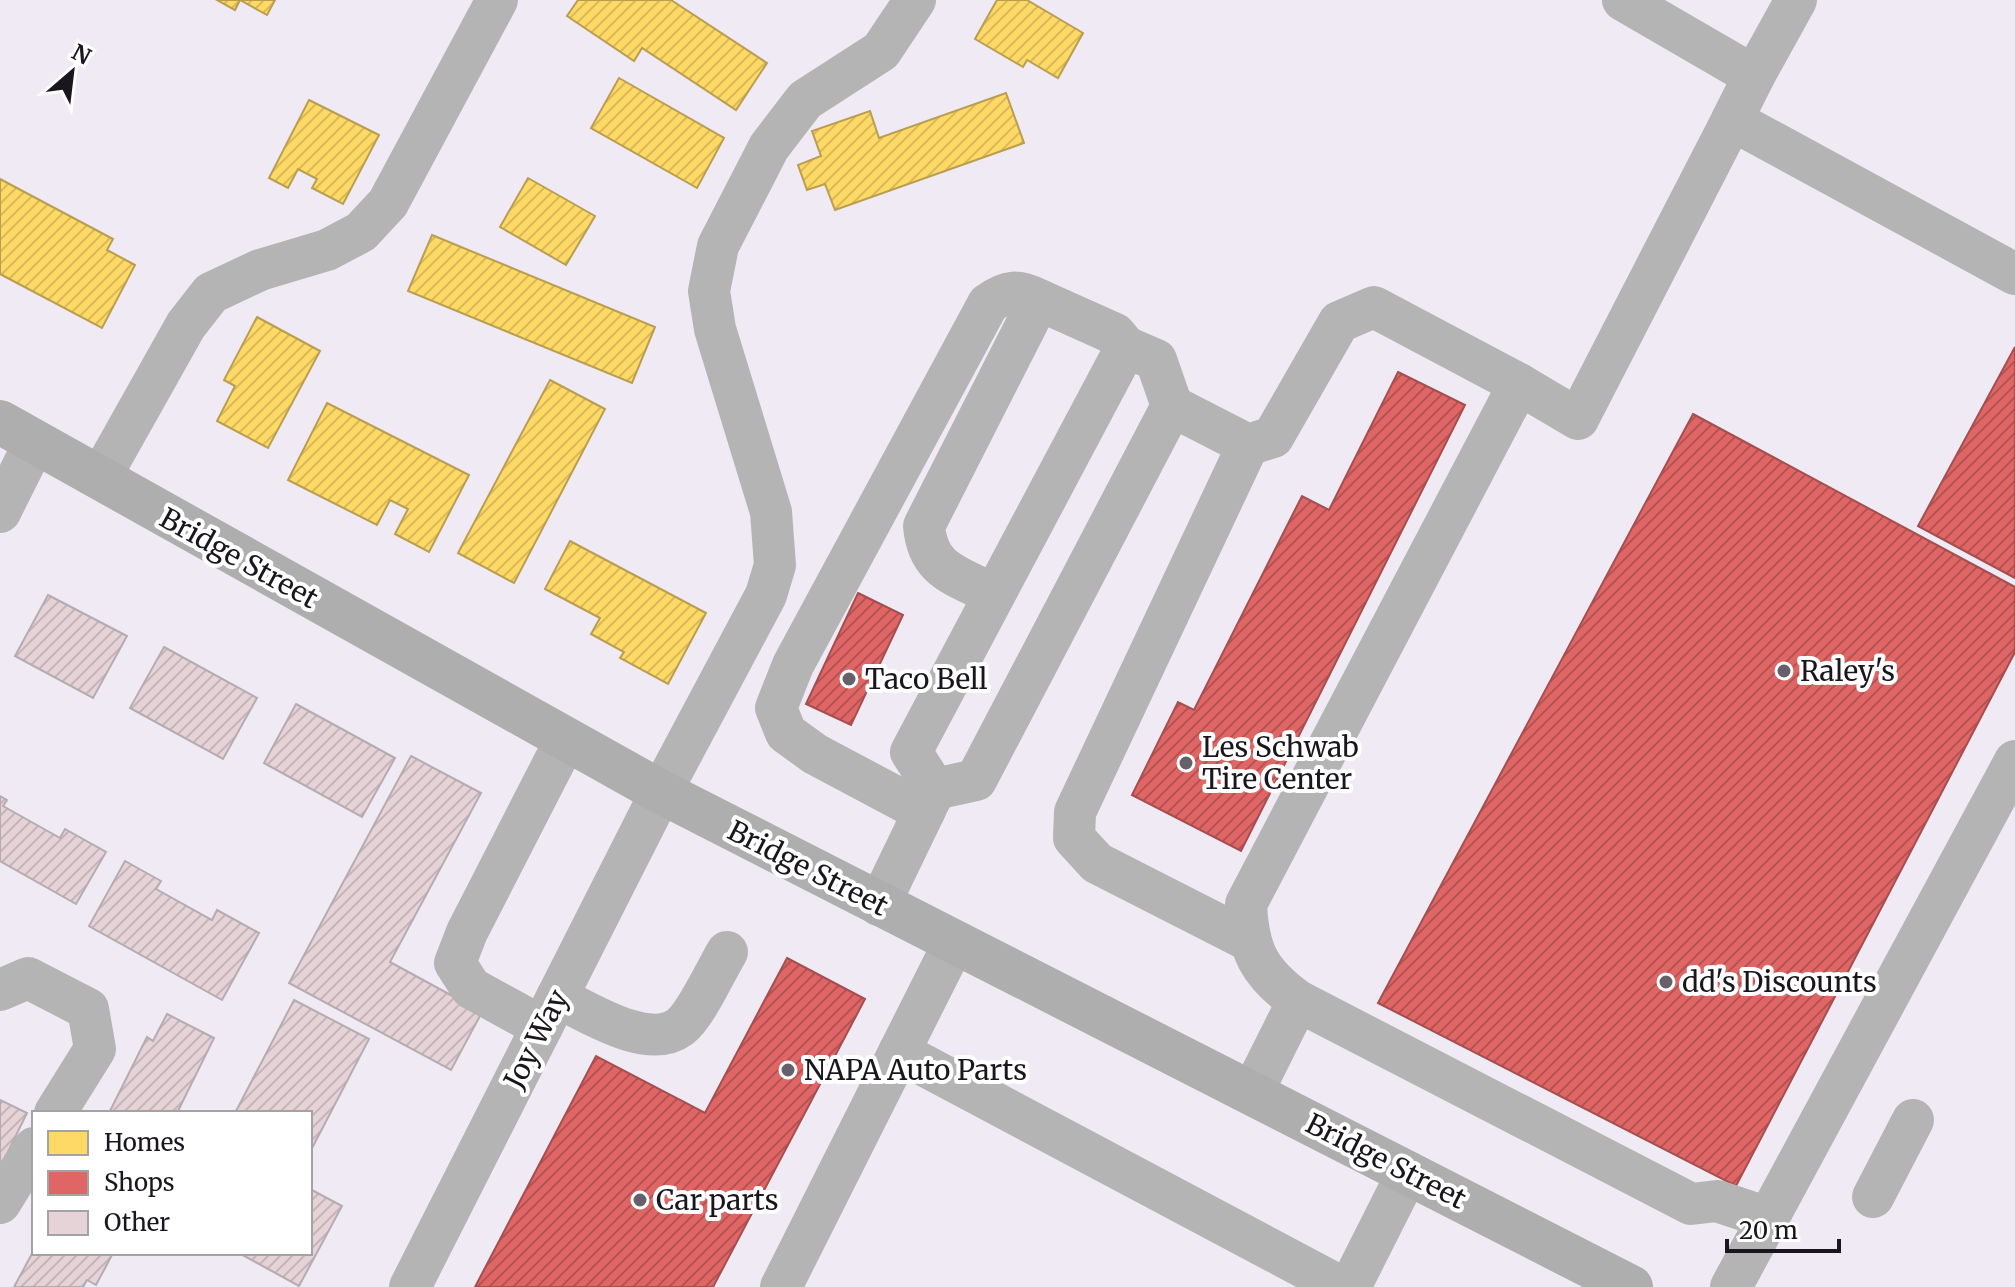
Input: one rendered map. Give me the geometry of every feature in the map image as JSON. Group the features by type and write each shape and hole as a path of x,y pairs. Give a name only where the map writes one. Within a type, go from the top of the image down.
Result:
{"main road":[{"name":"Bridge Street","path":"18,432 661,792 1631,1287"}],"street":[{"path":"100,478 186,325 211,293 260,270 338,244 361,232 388,203 497,0"},
{"name":"Joy Way","path":"410,1287 661,792 766,595 775,565 771,512 715,329 709,291 718,246 769,147 805,100 881,51 915,0"},
{"path":"1623,0 1754,76"},
{"path":"929,801 815,754 786,733 776,708 793,665 988,304 1004,292 1023,292 1115,334 1126,347 1156,360 1172,406 1248,445 1273,437 1339,322 1374,307 1578,419 1796,0"},
{"path":"1732,120 2015,274"},
{"path":"994,595 937,565 926,549 924,526 1039,300"},
{"path":"929,801 911,752 1126,347"},
{"path":"1519,384 1246,904 1248,940 1270,981 1298,1001 1691,1204 1717,1201 1768,1218"},
{"path":"879,905 929,801 976,780 1172,406"},
{"path":"0,512 18,432"},
{"path":"1248,445 1075,812 1074,838 1097,863 1248,940"},
{"path":"566,739 467,932 455,963 471,988 550,1012 660,1037 682,1026 727,952"},
{"path":"1731,1287 2015,761"},
{"path":"781,1287 954,943"},
{"path":"0,990 28,978 88,1009 95,1049 56,1111"},
{"path":"1252,1093 1298,1001"},
{"path":"899,1052 1341,1287"},
{"path":"1873,1197 1913,1120"},
{"path":"0,1203 32,1151"},
{"path":"1350,1287 1408,1172"}],"building: Homes":[{"path":"217,0 240,0 235,10"},
{"path":"240,0 275,0 267,15"},
{"path":"578,0 671,0 767,63 736,110 642,48 634,61 567,16"},
{"path":"997,0 1027,0 1083,33 1058,78 1027,60 1023,67 975,39"},
{"path":"619,78 724,138 697,188 591,128"},
{"path":"1006,93 1024,143 835,210 825,184 807,190 798,165 821,156 812,131 870,111 879,138"},
{"path":"309,100 379,135 343,204 312,188 317,179 298,169 288,188 269,178"},
{"path":"528,178 595,216 566,265 500,227"},
{"path":"0,179 113,239 107,250 135,265 102,328 0,274"},
{"path":"432,235 655,327 632,383 408,291"},
{"path":"257,317 320,351 268,448 217,421 235,386 224,380"},
{"path":"550,380 605,409 514,583 458,553"},
{"path":"327,403 469,475 429,552 395,534 408,509 390,500 377,525 288,480"},
{"path":"570,541 706,613 668,684 620,658 624,652 591,634 600,618 545,589"}],"building: Shops":[{"path":"2015,347 2015,578 1918,526"},
{"path":"1398,372 1465,405 1241,851 1132,795 1178,702 1194,710 1302,496 1329,510"},
{"path":"1693,414 2015,587 2015,652 1736,1186 1378,1003"},
{"path":"858,593 903,615 851,725 806,704"},
{"name":"Car parts","path":"787,958 865,999 713,1287 475,1287 596,1056 705,1113"}],"building: Other":[{"path":"48,595 127,636 93,698 15,656"},
{"path":"164,647 257,698 223,759 130,708"},
{"path":"296,704 395,758 362,817 264,763"},
{"path":"411,756 481,793 390,962 482,1012 451,1070 289,983"},
{"path":"0,796 7,800 3,806 60,838 65,829 106,852 76,904 0,861"},
{"path":"125,861 161,881 156,889 212,920 217,910 259,933 222,1000 89,926"},
{"path":"294,1000 369,1039 312,1148 312,1111 236,1111"},
{"path":"167,1014 214,1038 178,1111 110,1111 147,1037 153,1041"},
{"path":"0,1100 27,1113 0,1168"},
{"path":"312,1190 342,1206 299,1286 243,1255 312,1255"},
{"path":"32,1254 112,1255 96,1285 87,1280 83,1287 14,1287"}],"place":[{"name":"Raley's","path":"1784,671"},
{"name":"Taco Bell","path":"849,679"},
{"name":"Les Schwab Tire Center","path":"1186,763"},
{"name":"dd's Discounts","path":"1666,982"},
{"name":"NAPA Auto Parts","path":"788,1070"},
{"name":"Car parts","path":"640,1200"}]}
